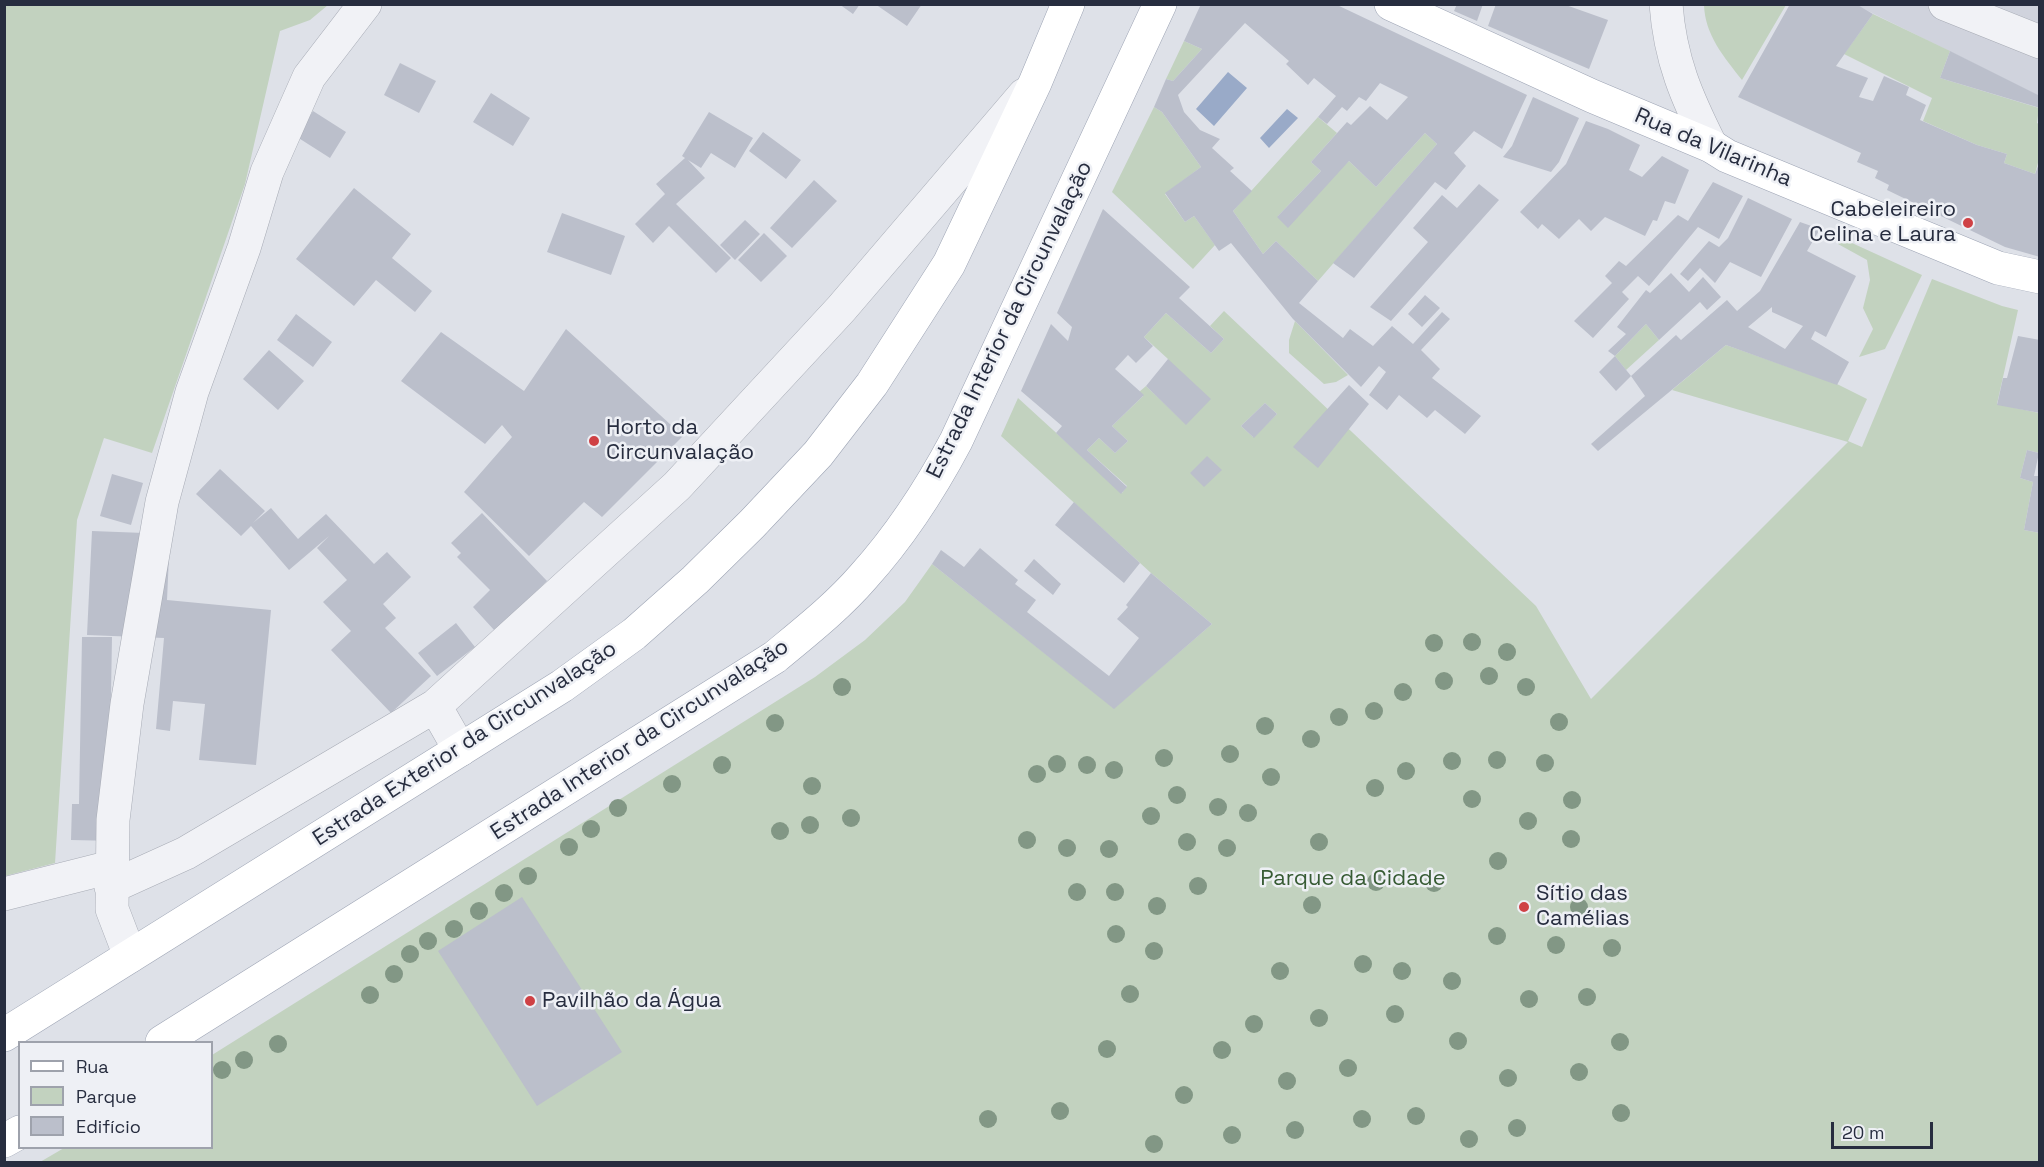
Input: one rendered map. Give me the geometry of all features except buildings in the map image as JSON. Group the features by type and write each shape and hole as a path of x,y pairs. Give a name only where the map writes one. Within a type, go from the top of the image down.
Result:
{"main road":[{"name":"Estrada Exterior da Circunvalação","path":"4,1035 562,686 634,634 695,580 818,454 872,384 949,264 1035,82 1068,4"},
{"name":"Estrada Interior da Circunvalação","path":"164,1041 775,657 863,578 899,533 936,479 956,441 1160,4"},
{"name":"Rua da Vilarinha","path":"1391,4 1593,96 1711,146 1726,156 1998,268 2040,277"},
{"path":"4,1142 18,1133"}],"street":[{"path":"130,956 112,909 113,819 127,705 162,502 192,392 244,248 267,172 309,77 365,4"},
{"path":"1666,4 1673,54 1682,83 1711,146"},
{"path":"1945,4 2007,16 2040,42"},
{"path":"4,894 111,877 186,853 435,706 677,486 841,309 1035,82"},
{"path":"435,706 460,750"}],"shaded area":[{"path":"1856,5 2039,5 2039,96 1975,64"}],"green space":[{"path":"5,4 328,5 310,20 280,31 245,184 152,453 104,438 77,520 55,863 5,876"},
{"path":"1704,5 1786,5 1742,80 1722,54 1712,36"},
{"path":"1873,14 1950,51 1940,78 2039,108 2037,123 2039,124 2039,159 2035,174 2004,163 2007,154 1977,145 1923,121 1932,98 1844,54"},
{"path":"1184,41 1202,49 1173,81 1166,79"},
{"path":"1154,107 1162,112 1201,167 1165,194 1185,222 1194,216 1215,245 1193,269 1112,192"},
{"path":"1318,117 1337,133 1311,162 1321,171 1277,217 1349,161 1376,187 1425,133 1437,144 1318,281 1276,241 1263,254 1233,211"},
{"path":"1841,238 1922,275 1885,349 1859,357 1873,329 1863,308 1870,280 1867,260 1838,244"},
{"name":"Parque da Cidade","path":"1932,279 2018,310 1997,404 2039,413 2039,453 2027,450 2020,478 2033,482 2024,530 2040,533 2039,1162 40,1162 62,1149 213,1149 213,1054 815,677 865,640 905,602 932,564 1114,708 1212,624 1151,573 1001,436 1018,398 1122,493 1127,486 1087,450 1099,438 1115,453 1128,441 1112,426 1143,396 1139,392 1146,386 1186,424 1168,359 1144,337 1166,313 1211,353 1224,339 1210,326 1224,311 1536,606 1591,699 1848,442 1672,390 1726,345 1837,384 1867,399 1848,441 1862,447","holes":["1265,403 1277,414 1253,437 1241,426"]},
{"path":"1295,321 1348,375 1336,382 1324,384 1289,353 1289,340"},
{"path":"1646,324 1659,340 1626,370 1615,356"}],"water":[{"path":"1228,72 1247,88 1214,126 1196,109"},
{"path":"1287,109 1298,118 1269,148 1260,138"}],"place":[{"name":"Cabeleireiro Celina e Laura","path":"1968,223"},
{"name":"Horto da Circunvalação","path":"594,441"},
{"name":"Sítio das Camélias","path":"1524,907"},
{"name":"Pavilhão da Água","path":"530,1001"}]}
